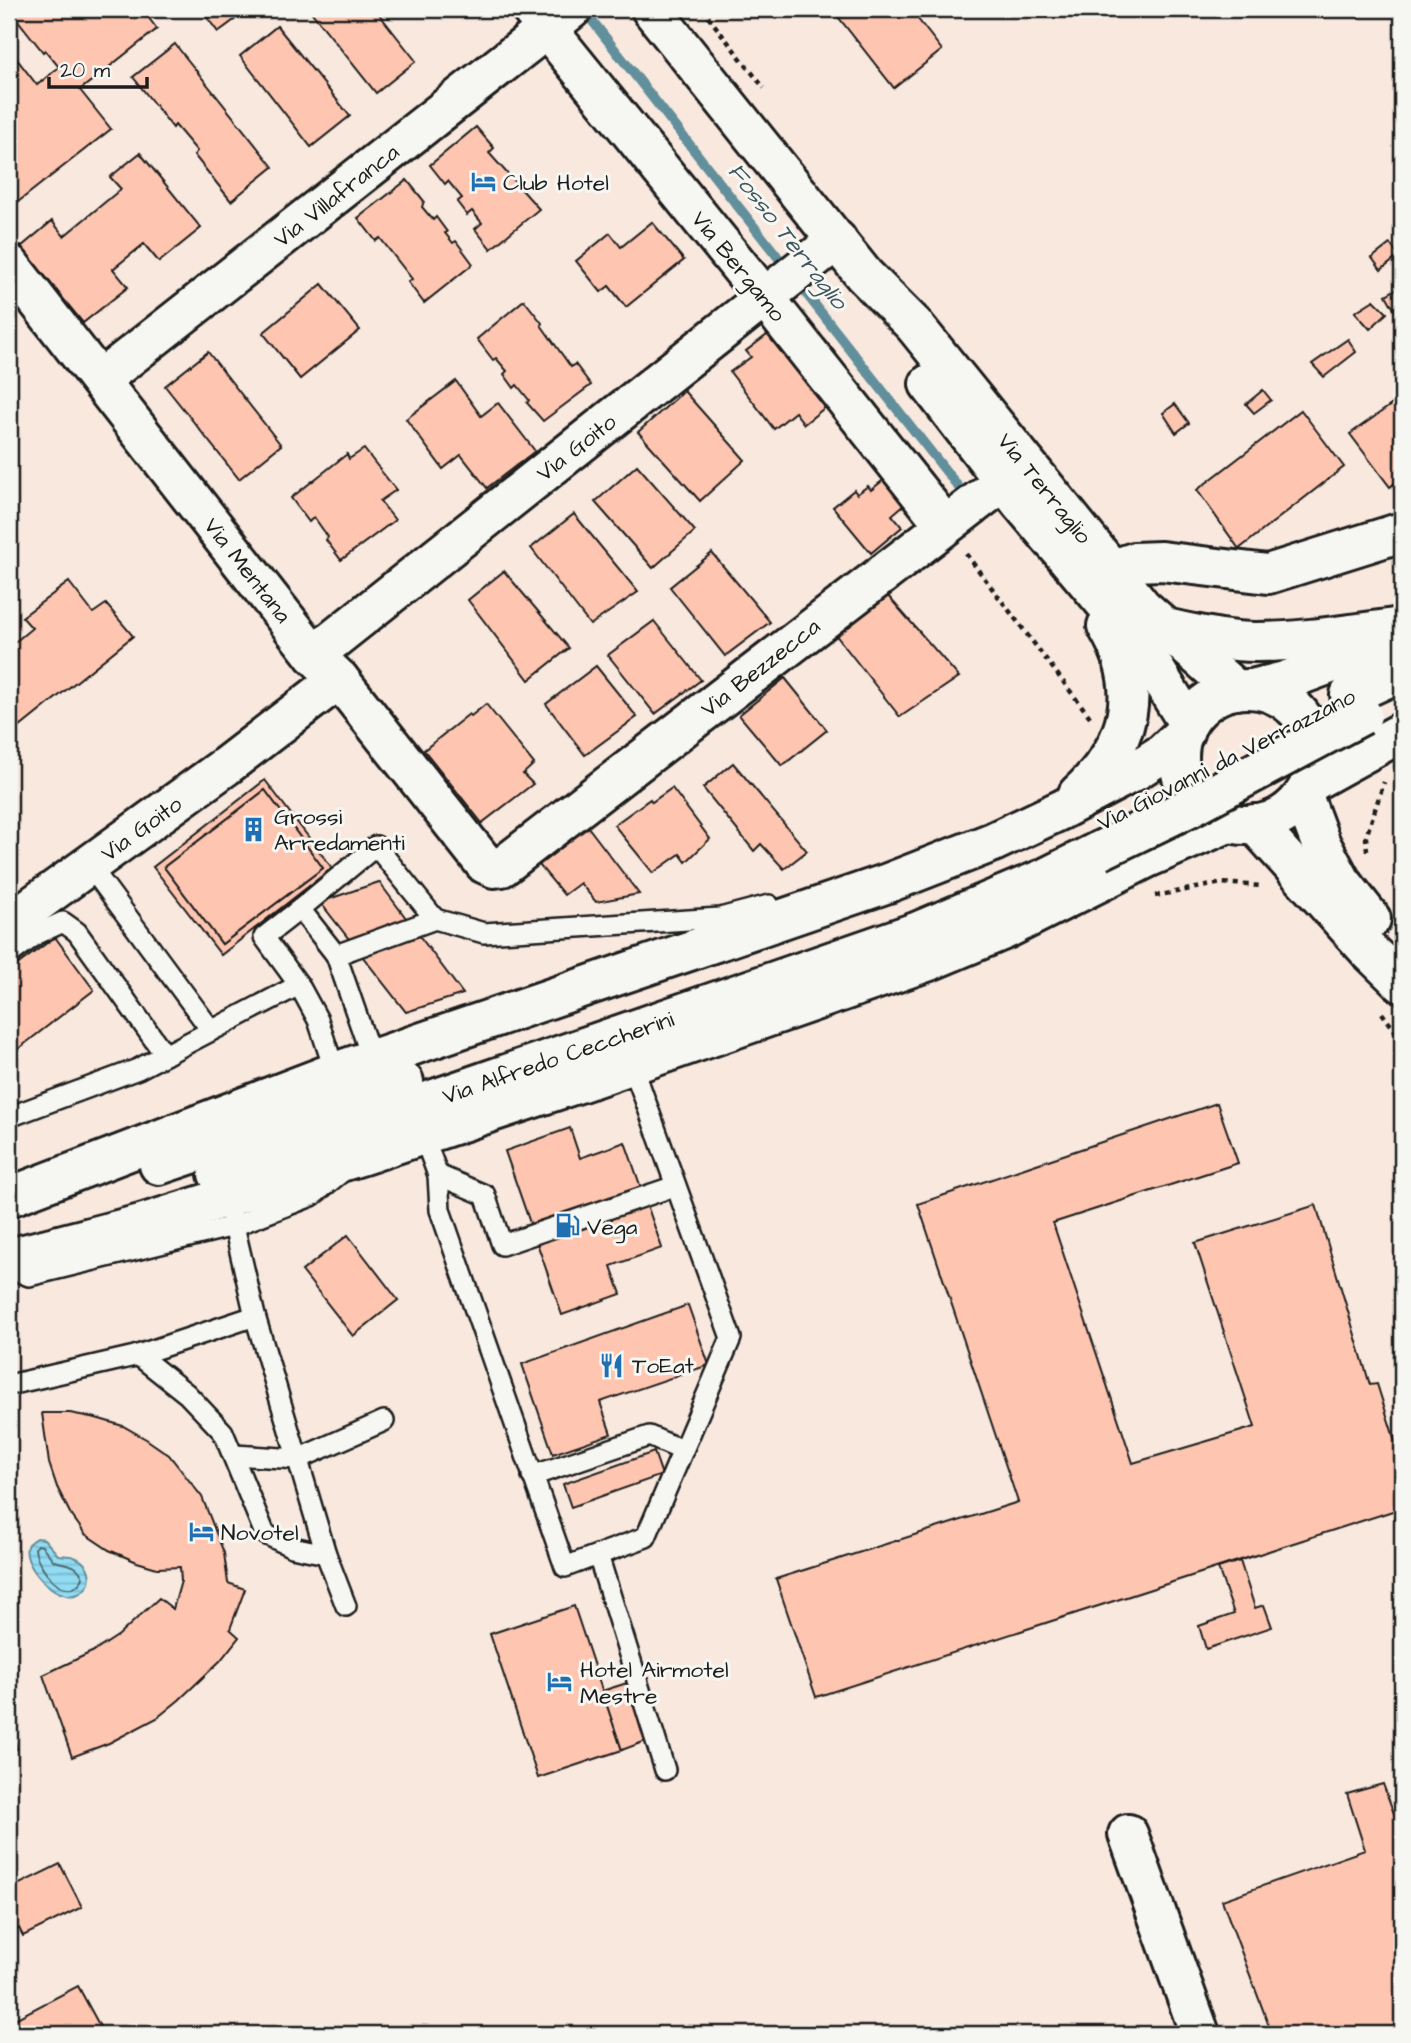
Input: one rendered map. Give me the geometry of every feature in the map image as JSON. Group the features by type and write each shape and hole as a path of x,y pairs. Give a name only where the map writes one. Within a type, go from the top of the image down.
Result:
{"main road":[{"name":"Via Terraglio","path":"651,9 824,251 864,275 873,300 891,334 1016,482 1138,642 1186,728"},
{"name":"Via Bergamo","path":"553,15 771,293 945,525"},
{"name":"Via Villafranca","path":"100,380 553,15"},
{"name":"Via Goito","path":"9,923 90,866 824,251"},
{"name":"Via Mentana","path":"9,264 485,864 494,868"},
{"name":"Via Terraglio","path":"1016,482 1110,570 1163,627 1244,689"},
{"name":"Via Bezzecca","path":"494,868 502,867 945,525 1016,482"},
{"path":"1016,482 1035,534 1104,621 1124,657 1130,693 1125,728 1102,767 1086,787 1083,831"},
{"path":"1110,570 1135,562 1161,561 1268,574 1402,532"},
{"path":"1163,627 1204,636 1255,642 1299,640 1402,626"},
{"path":"9,1198 335,1072 815,909 993,842 1083,831 1135,771 1163,753 1208,701 1222,694 1285,681 1402,636"},
{"name":"Via Giovanni da Verrazzano","path":"1083,831 1402,671"},
{"path":"1244,689 1268,692 1283,699 1305,721 1315,751 1306,790 1321,844 1341,881 1385,937 1402,964"},
{"name":"Via Giovanni da Verrazzano","path":"1083,831 1402,696"},
{"path":"1186,728 1180,761 1187,789 1198,804 1213,815 1243,823 1402,984"},
{"path":"9,1258 141,1224 231,1212 363,1155 932,960 1004,930 1146,858 1243,823 1282,815 1306,790 1402,732"},
{"name":"Via Alfredo Ceccherini","path":"9,1245 275,1155 707,993 975,883 1083,831"},
{"name":"Via Alfredo Ceccherini","path":"9,1216 707,993"},
{"path":"1128,1834 1200,2034"}],"lane":[{"path":"335,1072 318,1020 299,985 264,937 376,846 435,919 484,933 720,918 771,905 815,909"},
{"path":"90,866 211,1030"},
{"path":"300,909 336,956 372,1059"},
{"path":"336,956 435,919"},
{"path":"9,956 37,934 64,922 77,932 165,1055"},
{"path":"9,1117 138,1069 299,985"},
{"path":"423,1135 438,1175 440,1210 565,1567 646,1537 731,1338 632,1064"},
{"path":"438,1175 485,1195 502,1245 675,1186"},
{"path":"9,1268 29,1276 231,1212 255,1317 326,1553 346,1606"},
{"path":"9,1385 138,1355 255,1317"},
{"path":"138,1355 187,1394 223,1432 265,1534 292,1547 326,1553"},
{"path":"234,1455 298,1459 384,1421"},
{"path":"532,1476 649,1436 682,1450"},
{"path":"598,1555 666,1770"}],"path":[{"path":"945,525 1094,722"},
{"path":"1368,862 1366,838 1385,779"}],"water":[{"path":"37,1538 44,1539 58,1555 74,1557 85,1564 90,1574 84,1590 78,1594 60,1593 41,1580 26,1552 28,1544"}],"building":[{"path":"9,9 142,9 157,29 80,90 111,129 9,209 9,49 37,85 59,67 45,50 43,52"},
{"path":"201,9 249,9 218,32"},
{"path":"309,9 375,9 416,61 376,93"},
{"path":"832,9 910,9 942,50 894,88"},
{"path":"277,26 350,116 311,147 240,56"},
{"path":"175,44 273,167 231,201 194,155 197,151 175,125 173,128 133,77"},
{"path":"476,127 494,148 489,153 539,209 491,249 475,229 482,223 472,211 467,215 457,202 462,198 448,181 445,184 430,165"},
{"path":"140,153 201,228 159,262 144,244 113,269 128,287 83,323 21,247 52,221 64,236 121,189 110,177"},
{"path":"407,180 424,201 422,207 433,220 436,217 447,232 445,233 453,243 456,241 473,264 424,303 408,282 412,279 380,238 376,241 358,218"},
{"path":"652,222 684,260 626,307 609,286 601,292 576,261 610,233 621,247"},
{"path":"1390,244 1399,256 1381,270 1372,258"},
{"path":"322,284 360,330 300,379 263,333"},
{"path":"1402,286 1402,303 1394,309 1386,295"},
{"path":"524,300 571,367 575,364 591,385 543,421 527,403 529,400 517,385 514,388 504,374 507,371 496,358 493,360 477,339"},
{"path":"1374,300 1387,313 1370,329 1355,312"},
{"path":"1402,303 1402,323 1394,309"},
{"path":"771,332 828,405 804,424 795,412 774,429 730,372 751,357 746,351"},
{"path":"1348,339 1356,352 1324,377 1312,364"},
{"path":"208,352 281,445 239,479 165,386"},
{"path":"456,381 481,416 498,403 535,451 487,488 461,455 443,469 406,419"},
{"path":"1263,390 1271,400 1254,413 1246,404"},
{"path":"684,391 745,460 700,501 638,432"},
{"path":"1401,398 1402,477 1390,487 1350,434"},
{"path":"1175,404 1189,423 1176,433 1163,413"},
{"path":"1301,410 1344,467 1239,549 1197,490"},
{"path":"364,449 396,490 380,501 395,520 341,560 314,517 309,522 291,498 347,454 349,459"},
{"path":"637,465 695,531 653,568 595,502"},
{"path":"887,477 907,502 892,515 902,527 871,553 833,507 854,490 857,494 868,486 871,490"},
{"path":"574,514 638,592 590,625 531,548"},
{"path":"712,553 770,622 725,656 670,587"},
{"path":"504,571 569,648 529,680 468,600"},
{"path":"69,582 93,613 106,604 133,636 20,727 9,712 9,647 32,628 22,617"},
{"path":"888,596 959,677 900,717 835,634"},
{"path":"654,621 701,680 655,714 608,655"},
{"path":"596,666 637,717 585,755 546,704"},
{"path":"785,678 827,730 782,766 739,715"},
{"path":"486,704 534,764 523,774 533,784 482,823 424,750"},
{"path":"733,763 807,851 784,869 761,844 754,851 703,788"},
{"name":"Grossi Arredamenti","path":"265,780 332,868 221,955 153,867"},
{"path":"672,788 710,839 686,862 680,854 653,873 614,825 650,799 652,802"},
{"name":"Grossi Arredamenti","path":"265,790 323,868 222,944 164,867"},
{"name":"Grossi Arredamenti","path":"265,790 323,868 222,944 164,867"},
{"path":"585,823 639,894 596,902 580,883 564,895 534,859"},
{"path":"379,882 463,994 406,1012 320,902"},
{"path":"55,937 94,990 9,1056 9,971"},
{"path":"1217,1103 1238,1163 1053,1223 1133,1463 1255,1427 1195,1243 1316,1205 1370,1385 1377,1384 1402,1463 1402,1508 816,1697 776,1579 1018,1502 918,1204"},
{"path":"570,1128 580,1158 625,1142 662,1248 611,1266 621,1294 562,1315 505,1151"},
{"path":"348,1235 398,1300 353,1336 302,1271"},
{"path":"688,1305 709,1365 600,1402 611,1434 553,1454 522,1364"},
{"name":"Novotel","path":"42,1413 70,1413 123,1426 169,1455 202,1497 224,1553 228,1583 245,1589 230,1629 239,1637 220,1661 157,1718 109,1743 72,1757 43,1675 96,1650 119,1635 159,1598 173,1609 181,1581 180,1567 157,1568 137,1562 109,1550 85,1534 70,1513 57,1487 49,1463"},
{"path":"654,1452 662,1475 571,1507 563,1484"},
{"path":"1240,1561 1255,1608 1264,1605 1272,1627 1206,1649 1199,1626 1234,1614 1218,1568"},
{"path":"574,1606 622,1750 538,1778 490,1634"},
{"path":"627,1683 646,1741 622,1750 602,1691"},
{"path":"9,1712 17,1749 9,1751"},
{"path":"1383,1784 1402,1835 1402,2034 1272,2034 1222,1900 1365,1850 1347,1794"},
{"path":"60,1864 82,1907 23,1936 19,1928 9,1933 9,1889"},
{"path":"78,1986 104,2034 9,2034 9,2022"}],"waterway":[{"name":"Fosso Terraglio","path":"583,9 788,270"},
{"name":"Fosso Terraglio","path":"797,282 960,489"}],"place":[{"name":"Club Hotel","path":"483,182"},
{"name":"Grossi Arredamenti","path":"254,829"},
{"name":"Vega","path":"567,1226"},
{"name":"ToEat","path":"612,1365"},
{"name":"Novotel","path":"201,1532"},
{"name":"Hotel Airmotel Mestre","path":"560,1682"}]}
